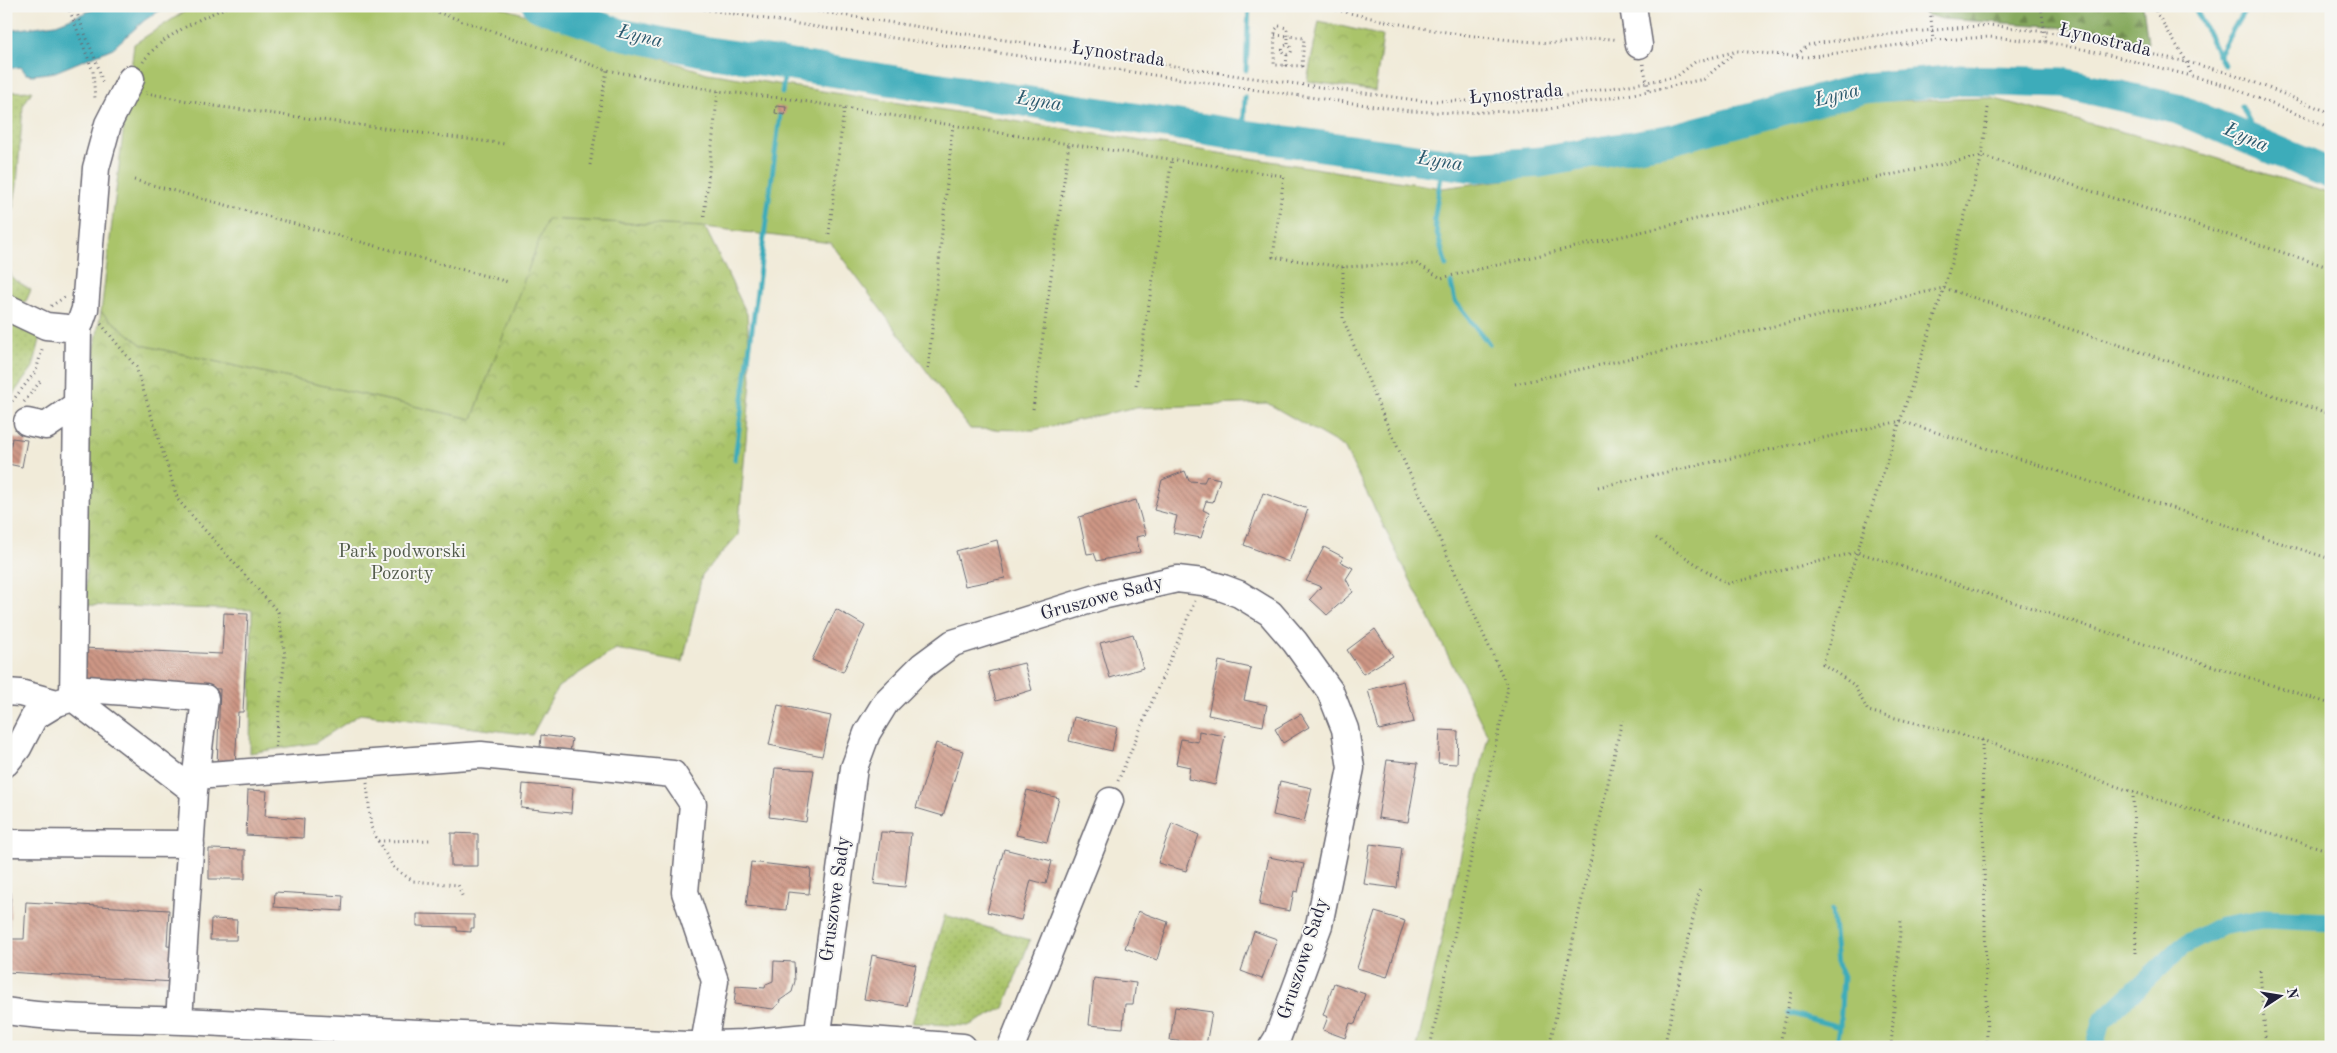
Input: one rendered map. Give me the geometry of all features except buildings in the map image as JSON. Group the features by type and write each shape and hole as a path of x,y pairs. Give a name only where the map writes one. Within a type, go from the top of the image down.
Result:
{"street":[{"path":"1633,6 1639,45"},
{"path":"68,696 82,319 96,168 108,124 129,84"},
{"path":"6,307 46,326 82,319"},
{"path":"16,416 46,426 78,404"},
{"name":"Gruszowe Sady","path":"817,1041 854,768 866,733 886,702 922,666 953,643 1106,595 1177,579 1204,582 1239,594 1270,613 1296,642 1330,691 1346,729 1351,768 1319,925 1277,1039 1272,1047"},
{"path":"6,692 68,696 204,698 195,783 179,1020"},
{"path":"6,763 18,748 34,717 68,696"},
{"path":"68,696 195,783 274,770 481,755 673,774 693,804 685,892 715,981 704,1044"},
{"path":"1011,1047 1110,801"},
{"path":"6,843 191,844"},
{"path":"6,1011 48,1017 179,1020 324,1038 704,1044 817,1041 963,1047"}],"path":[{"path":"68,6 93,72"},
{"path":"74,6 99,69"},
{"path":"230,6 203,16 149,52 129,84 214,106 505,144"},
{"path":"419,6 607,70 718,91 776,97 1284,176 1273,257 1343,266 1416,263 1441,278 1982,156 2331,268"},
{"name":"Łynostrada","path":"684,6 816,28 1251,89 1410,110 1456,114 1543,110 1704,79 1737,52 1806,56 1933,41 1989,37 2046,42 2097,52 2192,76 2228,86 2331,128"},
{"path":"783,6 1246,77 1423,101 1536,101 1676,77 1695,62 1737,52"},
{"path":"1322,6 1374,20 1489,37 1555,43 1605,37 1639,45"},
{"path":"1930,6 1933,41"},
{"path":"2041,6 2046,42"},
{"path":"2155,6 2156,12 2187,62 2192,76"},
{"path":"1796,56 1808,45 1859,37 1989,25 2045,32 2147,52 2187,62 2236,75 2331,113"},
{"path":"1275,35 1288,36 1304,38 1304,64 1300,67 1286,66 1274,65 1274,49 1275,35 1276,28 1286,27 1288,36 1288,45 1292,49 1287,54 1286,66"},
{"path":"1274,49 1282,49 1288,45"},
{"path":"1282,49 1287,54"},
{"path":"590,165 607,70"},
{"path":"704,216 718,91"},
{"path":"1988,108 1982,156 1944,288 1857,552 1823,664 1854,685 1868,711 1982,740 2133,792 2331,851"},
{"path":"829,234 844,109"},
{"path":"928,369 953,125"},
{"path":"1033,409 1069,144"},
{"path":"1136,385 1172,159"},
{"path":"134,180 508,282"},
{"path":"1343,266 1343,319 1381,412 1508,688 1430,1047"},
{"path":"1515,384 1944,288 2331,414"},
{"path":"82,319 94,315 136,367 178,500 278,612 285,656 274,770"},
{"path":"16,416 36,371 42,354 44,338"},
{"path":"1598,487 1901,421 2331,559"},
{"path":"1656,538 1726,584 1857,552 2331,704"},
{"path":"1110,801 1204,582"},
{"path":"1549,1047 1622,720"},
{"path":"1982,740 1987,1047"},
{"path":"360,764 367,777 371,827 394,868 414,881 458,885 463,898"},
{"path":"2133,792 2136,954"},
{"path":"378,841 433,840"},
{"path":"1664,1047 1700,888"},
{"path":"1891,1047 1901,919"},
{"path":"2260,971 2266,1047"},
{"path":"1780,1047 1792,991"}],"green space":[{"path":"193,6 498,6 707,73 1442,188 1511,179 1856,102 1991,98 2181,147 2331,194 2331,1047 1417,1047 1488,736 1344,447 1267,403 1132,408 1034,430 970,429 831,243 705,227 547,219 472,419 142,345 101,312 134,44"},
{"path":"1924,6 2143,6 2148,43 2051,26 1942,19 1924,14"},
{"path":"1319,21 1383,36 1375,91 1307,81"},
{"path":"32,91 23,106 17,185 6,247 6,92"},
{"name":"Park podworski Pozorty","path":"546,219 705,227 747,314 751,380 738,535 702,575 683,662 616,649 558,687 532,735 360,714 315,743 250,753 252,610 86,605 87,389 101,312 142,345 472,419"},
{"path":"6,259 12,278 31,290 26,301 18,304 6,298"},
{"path":"6,316 41,336 33,367 6,404"},
{"path":"945,915 1030,940 1004,1008 968,1026 912,1023"}],"water":[{"path":"107,6 167,6 145,20 113,48 55,72 33,75 26,74 21,67 6,69 6,31 56,24"}],"waterway":[{"name":"Łyna","path":"538,6 620,34 702,51 1243,135 1474,167 1541,162 1668,140 1865,88 1962,80 2063,83 2178,109 2331,174"},
{"path":"1246,70 1249,6"},
{"path":"2194,6 2224,65"},
{"path":"2218,55 2247,6"},
{"path":"782,93 786,63"},
{"path":"1243,135 1245,97"},
{"path":"2242,106 2260,144"},
{"path":"735,459 780,115"},
{"path":"1443,163 1434,221 1446,266"},
{"path":"1451,283 1455,301 1489,344"},
{"path":"1832,909 1837,965 1843,976 1840,1027 1836,1047"},
{"path":"2094,1047 2101,1022 2181,947 2221,926 2263,919 2331,922"},
{"path":"1789,1013 1840,1027"}]}
